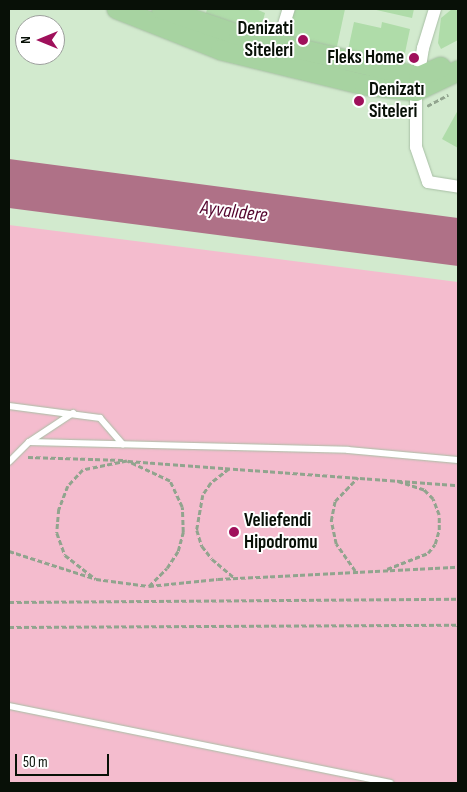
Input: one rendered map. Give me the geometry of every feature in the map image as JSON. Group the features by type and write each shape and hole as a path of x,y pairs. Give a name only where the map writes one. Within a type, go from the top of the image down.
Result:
{"main road":[{"path":"117,9 221,50 365,85 416,92 458,71"},
{"path":"162,9 239,35 278,44 416,92"},
{"path":"416,92 458,59"}],"street":[{"path":"278,44 289,9"},
{"path":"435,9 416,92 416,147 428,182 458,187"}],"lane":[{"path":"9,406 100,418 123,444"},
{"path":"9,462 29,442 73,413"},
{"path":"29,442 348,450 458,460"},
{"path":"9,706 390,783"}],"path":[{"path":"416,92 432,105 453,92"},
{"path":"14,456 127,460 458,484"},
{"path":"96,579 65,555 58,533 59,508 68,486 83,470 127,460 170,481 182,507 183,532 178,551 167,568 149,586"},
{"path":"231,468 211,483 203,495 197,530 202,546 212,559 235,578"},
{"path":"356,572 336,544 331,520 335,501 358,477"},
{"path":"384,571 428,553 435,544 439,530 439,514 433,499 424,490 391,479"},
{"path":"9,551 96,579 149,586 235,578 458,567"},
{"path":"9,602 458,599"},
{"path":"9,627 458,625"}],"shaded area":[{"name":"Veliefendi Hipodromu","path":"9,225 458,282 458,783 9,783"}],"water":[{"name":"Ayvalıdere","path":"9,159 458,218 458,266 9,208"}],"building":[{"path":"207,9 256,9 265,13 259,36 205,18"},
{"path":"292,9 345,9 336,51 284,40"},
{"path":"372,9 414,9 412,18"},
{"path":"452,9 458,9 458,40 441,49 438,43 441,18"},
{"path":"354,22 381,28 382,22 410,29 402,67 374,64 375,56 348,50"},
{"path":"458,110 458,148 442,139"}],"place":[{"name":"Denizati Siteleri","path":"303,40"},
{"name":"Fleks Home","path":"414,58"},
{"name":"Denizatı Siteleri","path":"359,101"},
{"name":"Veliefendi Hipodromu","path":"234,532"}]}
